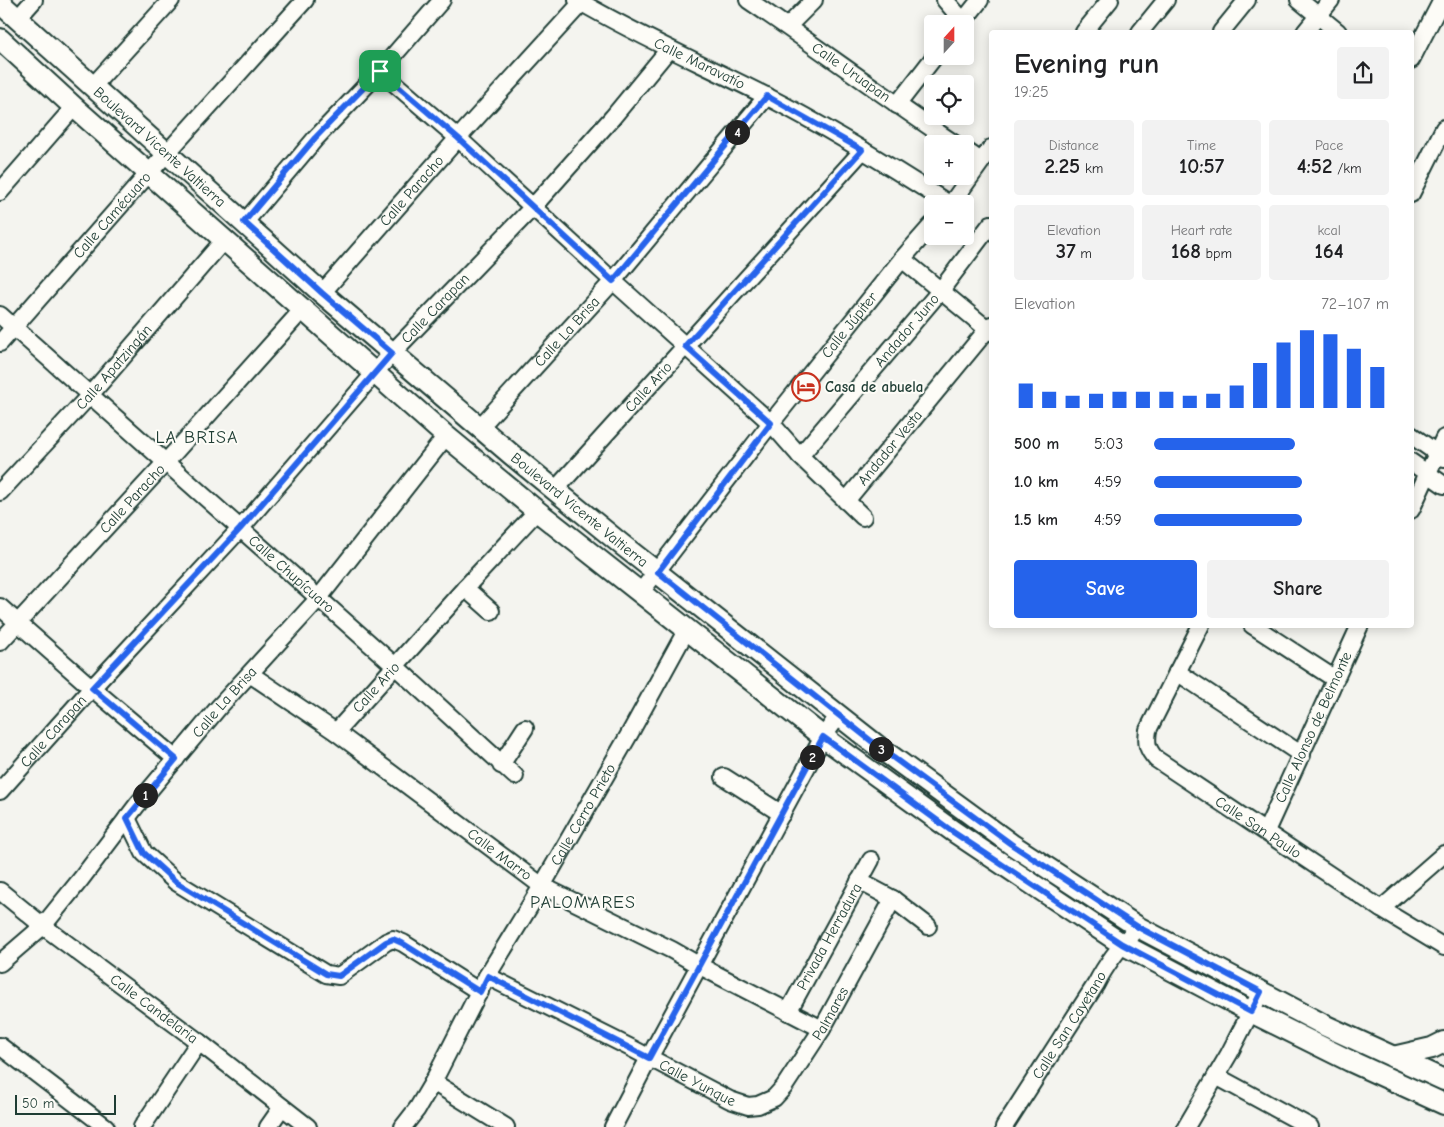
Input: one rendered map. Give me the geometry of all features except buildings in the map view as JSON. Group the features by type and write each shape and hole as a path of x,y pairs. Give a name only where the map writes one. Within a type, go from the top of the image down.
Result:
{"main road":[{"name":"Boulevard Vicente Valtierra","path":"0,3 322,293 392,353 614,539 880,748 1011,844 1138,927 1326,1026 1444,1080"},
{"name":"Boulevard Vicente Valtierra","path":"0,39 148,174 446,436 537,511 823,737 953,832 1122,944 1251,1012 1350,1061 1444,1104"},
{"path":"1393,1057 1432,1048 1444,1042"}],"street":[{"path":"18,18 34,0"},
{"path":"92,87 171,0"},
{"name":"Calle Camécuaro","path":"0,343 148,174 305,0"},
{"path":"244,222 315,138 380,71 442,0"},
{"name":"Calle Uruapan","path":"748,0 788,26 942,135"},
{"path":"788,26 814,0"},
{"path":"945,0 957,15"},
{"path":"968,15 980,0"},
{"path":"1086,30 1110,0"},
{"path":"1142,30 1166,0"},
{"path":"1223,30 1247,0"},
{"path":"1299,0 1336,30"},
{"path":"1307,30 1331,0"},
{"path":"1414,54 1442,0"},
{"name":"Calle Maravatío","path":"580,1 669,49 767,96 862,150 935,195"},
{"name":"Calle Paracho","path":"322,293 580,1"},
{"name":"Calle Carapan","path":"0,792 92,688 240,529 392,353 532,208 613,117 669,49"},
{"path":"897,105 928,65"},
{"path":"380,71 458,138 532,208 771,423 800,456 863,517"},
{"name":"Calle La Brisa","path":"480,427 613,281 767,96"},
{"path":"0,192 74,108"},
{"path":"1414,189 1440,145 1444,128"},
{"name":"Calle Ario","path":"555,490 862,150"},
{"path":"957,195 986,155"},
{"name":"Andador Juno","path":"800,456 941,290 989,227"},
{"name":"Calle Júpiter","path":"640,593 771,423 924,234"},
{"name":"Calle Apatzingán","path":"0,492 90,395 224,240"},
{"path":"902,259 989,327"},
{"name":"Calle Paracho","path":"0,642 166,462 303,309"},
{"name":"Calle Chupícuaro","path":"0,315 395,666 515,776"},
{"name":"Andador Vesta","path":"846,501 989,329"},
{"name":"Calle La Brisa","path":"0,963 43,926 127,818 219,706 318,599 446,436"},
{"path":"1414,436 1442,449 1414,504"},
{"path":"1414,464 1444,485"},
{"name":"Calle Ario","path":"336,732 537,511"},
{"path":"465,588 491,611"},
{"path":"0,607 176,759"},
{"path":"1199,628 1177,672 1302,755"},
{"path":"1257,628 1335,679"},
{"name":"Calle Alonso de Belmonte","path":"1266,831 1359,628"},
{"name":"Calle Cerro Prieto","path":"403,1127 417,1109 433,1082 488,976 542,886 687,629"},
{"name":"Calle San Paulo","path":"1177,672 1148,730 1148,750 1156,759 1381,909 1444,946"},
{"name":"Calle Marro","path":"250,674 336,732 542,886 672,950 822,1029"},
{"path":"613,1127 823,737 839,715"},
{"path":"501,765 524,728"},
{"path":"724,777 782,814"},
{"path":"127,818 144,853 176,882 326,974 339,976 393,939 480,992"},
{"path":"1381,909 1444,854"},
{"name":"Privada Herradura","path":"788,1012 871,860"},
{"path":"859,881 893,899 928,926"},
{"name":"Calle Candelaria","path":"0,891 43,926 308,1127"},
{"name":"Palmares","path":"748,1106 765,1103 778,1093 822,1029 893,899"},
{"name":"Calle San Cayetano","path":"1004,1127 1096,984 1106,964 1138,927"},
{"name":"Calle Yunque","path":"488,976 730,1100 748,1106"},
{"path":"1186,1127 1261,992"},
{"path":"142,1127 198,1042"},
{"path":"0,1046 106,1127"},
{"path":"1216,1076 1310,1127"},
{"path":"433,1082 506,1127"},
{"path":"268,1127 282,1107"}],"place":[{"name":"Casa de abuela","path":"806,387"}],"district":[{"name":"LA BRISA","path":"197,437"},
{"name":"PALOMARES","path":"583,902"}],"route":[{"path":"380,71 458,138 613,281 767,96 862,150 685,346 771,423 658,572 880,748 1011,844 1138,927 1261,992 1251,1012 1122,944 953,832 823,737 649,1058 488,976 480,992 393,939 339,976 326,974 176,882 144,853 127,818 176,759 92,688 240,529 392,353 244,222 315,138 380,71"}]}
